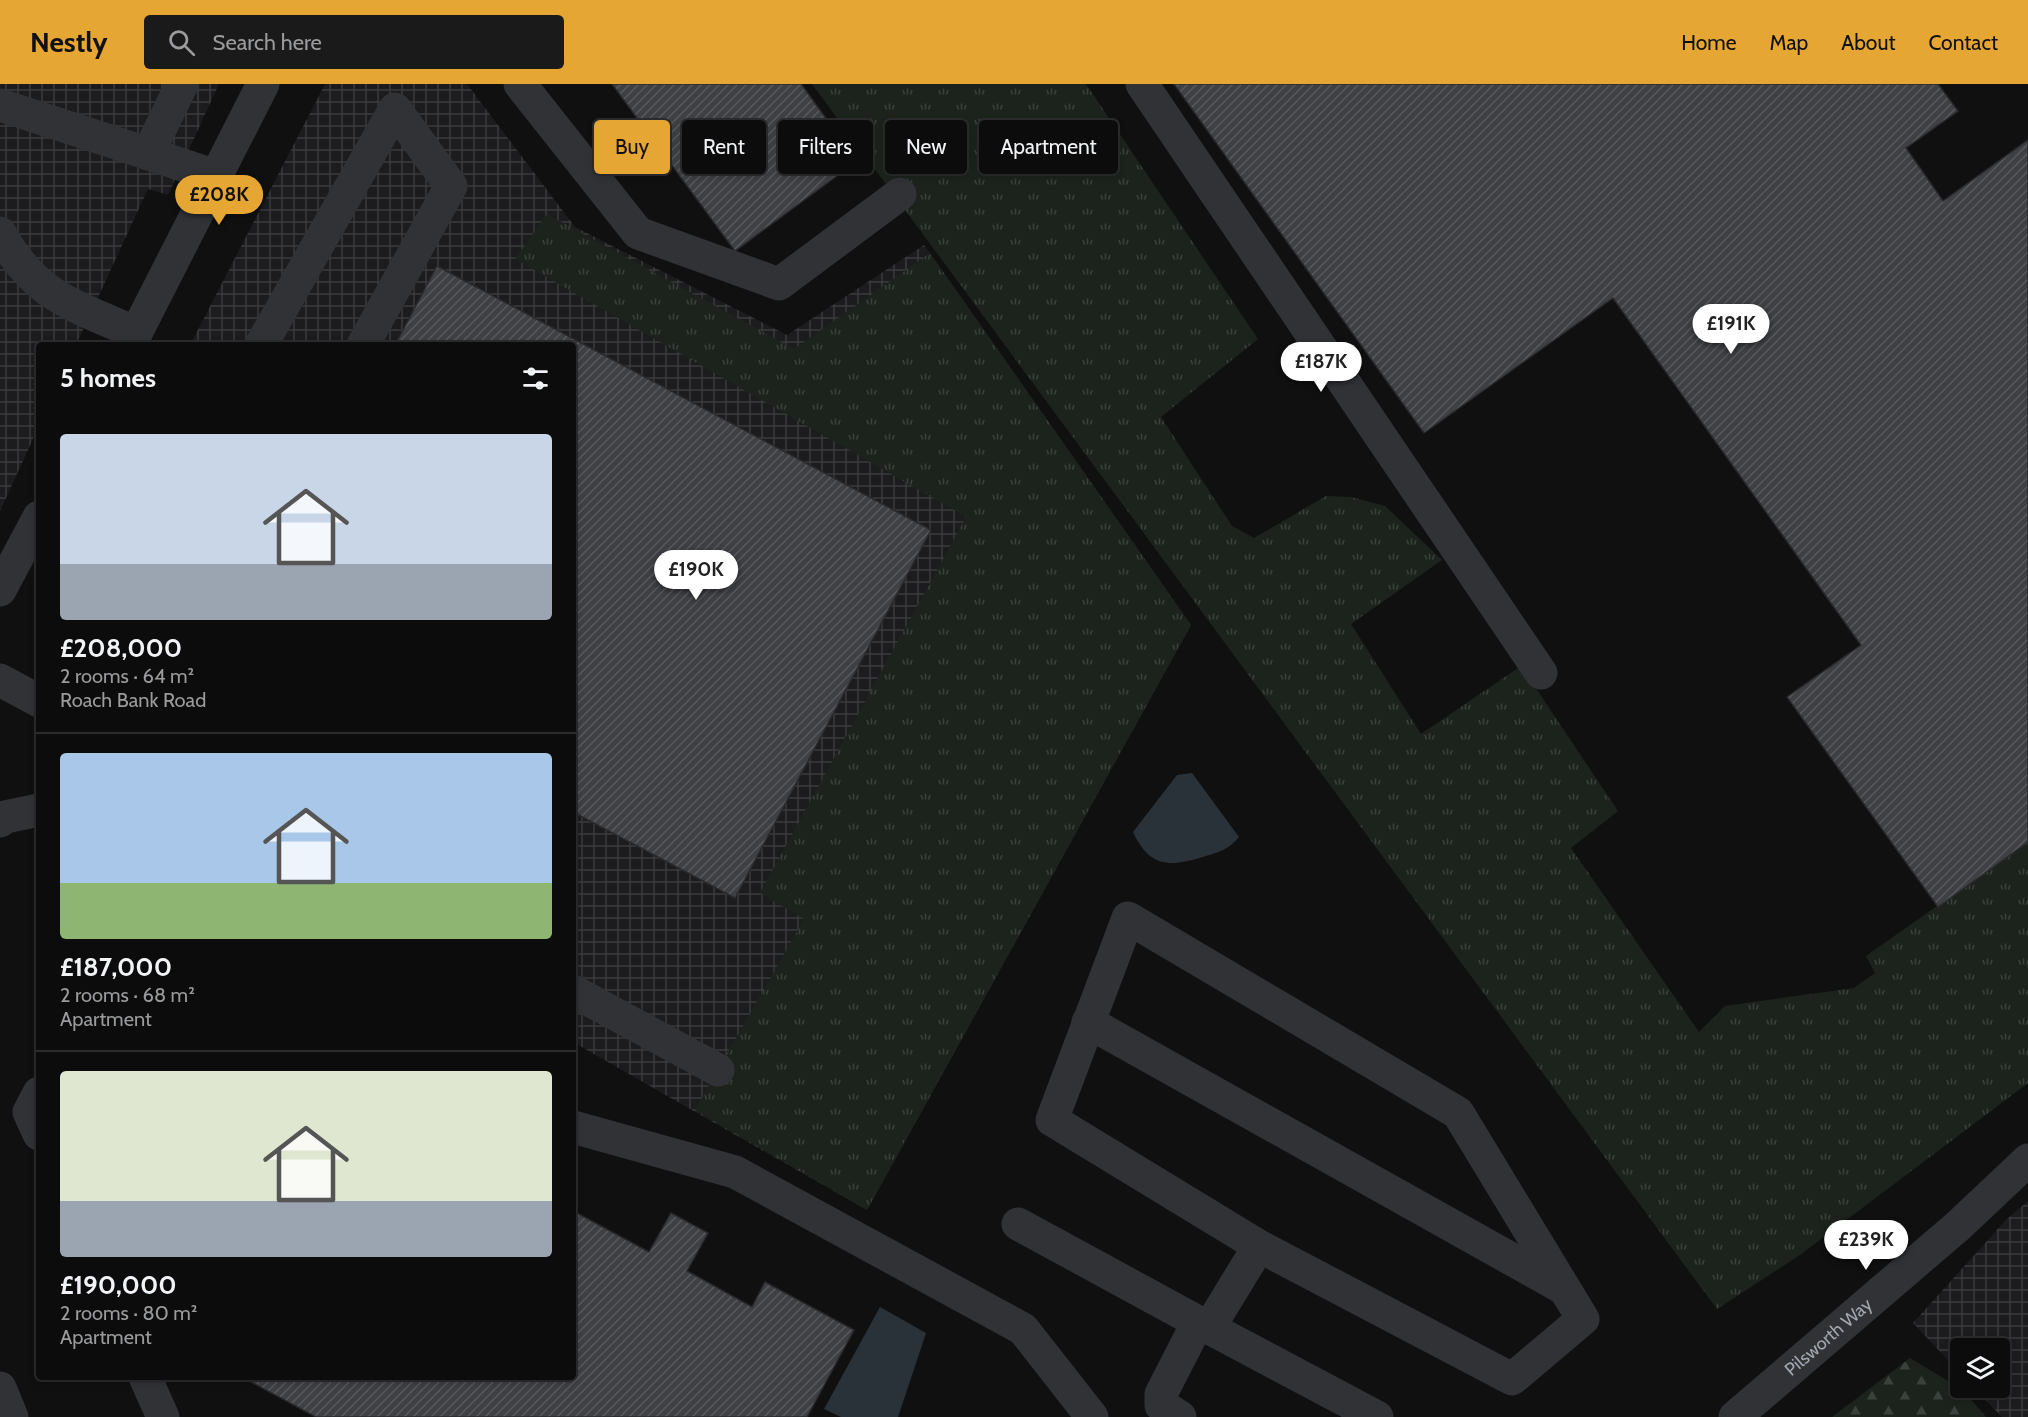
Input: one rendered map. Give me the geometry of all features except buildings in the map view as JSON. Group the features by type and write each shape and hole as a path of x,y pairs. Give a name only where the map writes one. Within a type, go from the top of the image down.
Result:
{"street":[{"path":"148,154 182,84"},
{"path":"0,232 30,276 53,296 133,339 263,84"},
{"path":"520,84 638,233 779,284 900,194"},
{"path":"1142,84 1541,673"},
{"path":"0,105 216,176"},
{"path":"263,342 395,109 451,186 365,342"},
{"path":"0,590 36,523"},
{"path":"0,680 36,698"},
{"path":"0,821 6,817 36,811"},
{"path":"1128,918 1458,1113 1583,1319 1512,1379 1259,1246 1052,1120 1088,1022 1128,918"},
{"path":"576,993 718,1070"},
{"path":"1088,1022 1564,1289"},
{"path":"36,1099 29,1112 36,1127"},
{"path":"576,1128 735,1172 1023,1329 1092,1417"},
{"name":"Pilsworth Way","path":"1735,1417 2024,1172"},
{"path":"1017,1224 1377,1417"},
{"path":"1180,1417 1161,1405 1161,1394 1204,1325 1259,1246"},
{"path":"146,1380 163,1417"},
{"path":"0,1388 12,1417"}],"shaded area":[{"path":"0,84 219,84 168,195 148,189 77,342 36,342 36,433 0,511"},
{"path":"325,84 467,84 575,227 787,335 924,245 1191,625 867,1210 576,1044 576,342 192,342"},
{"path":"1192,773 1239,837 1219,852 1180,862 1162,862 1146,852 1133,832 1177,775"},
{"path":"2028,1201 2028,1417 2002,1417 1984,1398 2010,1398 2010,1338 1950,1338 1950,1362 1913,1323 2006,1220"},
{"path":"880,1307 926,1333 898,1417 841,1417 824,1409"}],"green space":[{"path":"812,84 1086,84 1110,120 979,120 979,174 1118,174 1118,131 1258,339 1161,417 1232,526 1254,538 1326,496 1351,497 1385,506 1442,560 1351,624 1421,734 1521,666 1618,811 1571,848 1699,1032 1725,1006 1854,988 1875,973 1866,956 2028,842 2028,1083 1800,1255 1717,1309 873,167 873,120 839,120"},
{"path":"547,214 794,349 930,253 1191,625 867,1210 695,1110 804,919 760,893 966,517 515,259"},
{"path":"1910,1358 1950,1382 1950,1398 1970,1398 1986,1417 1832,1417"}]}
